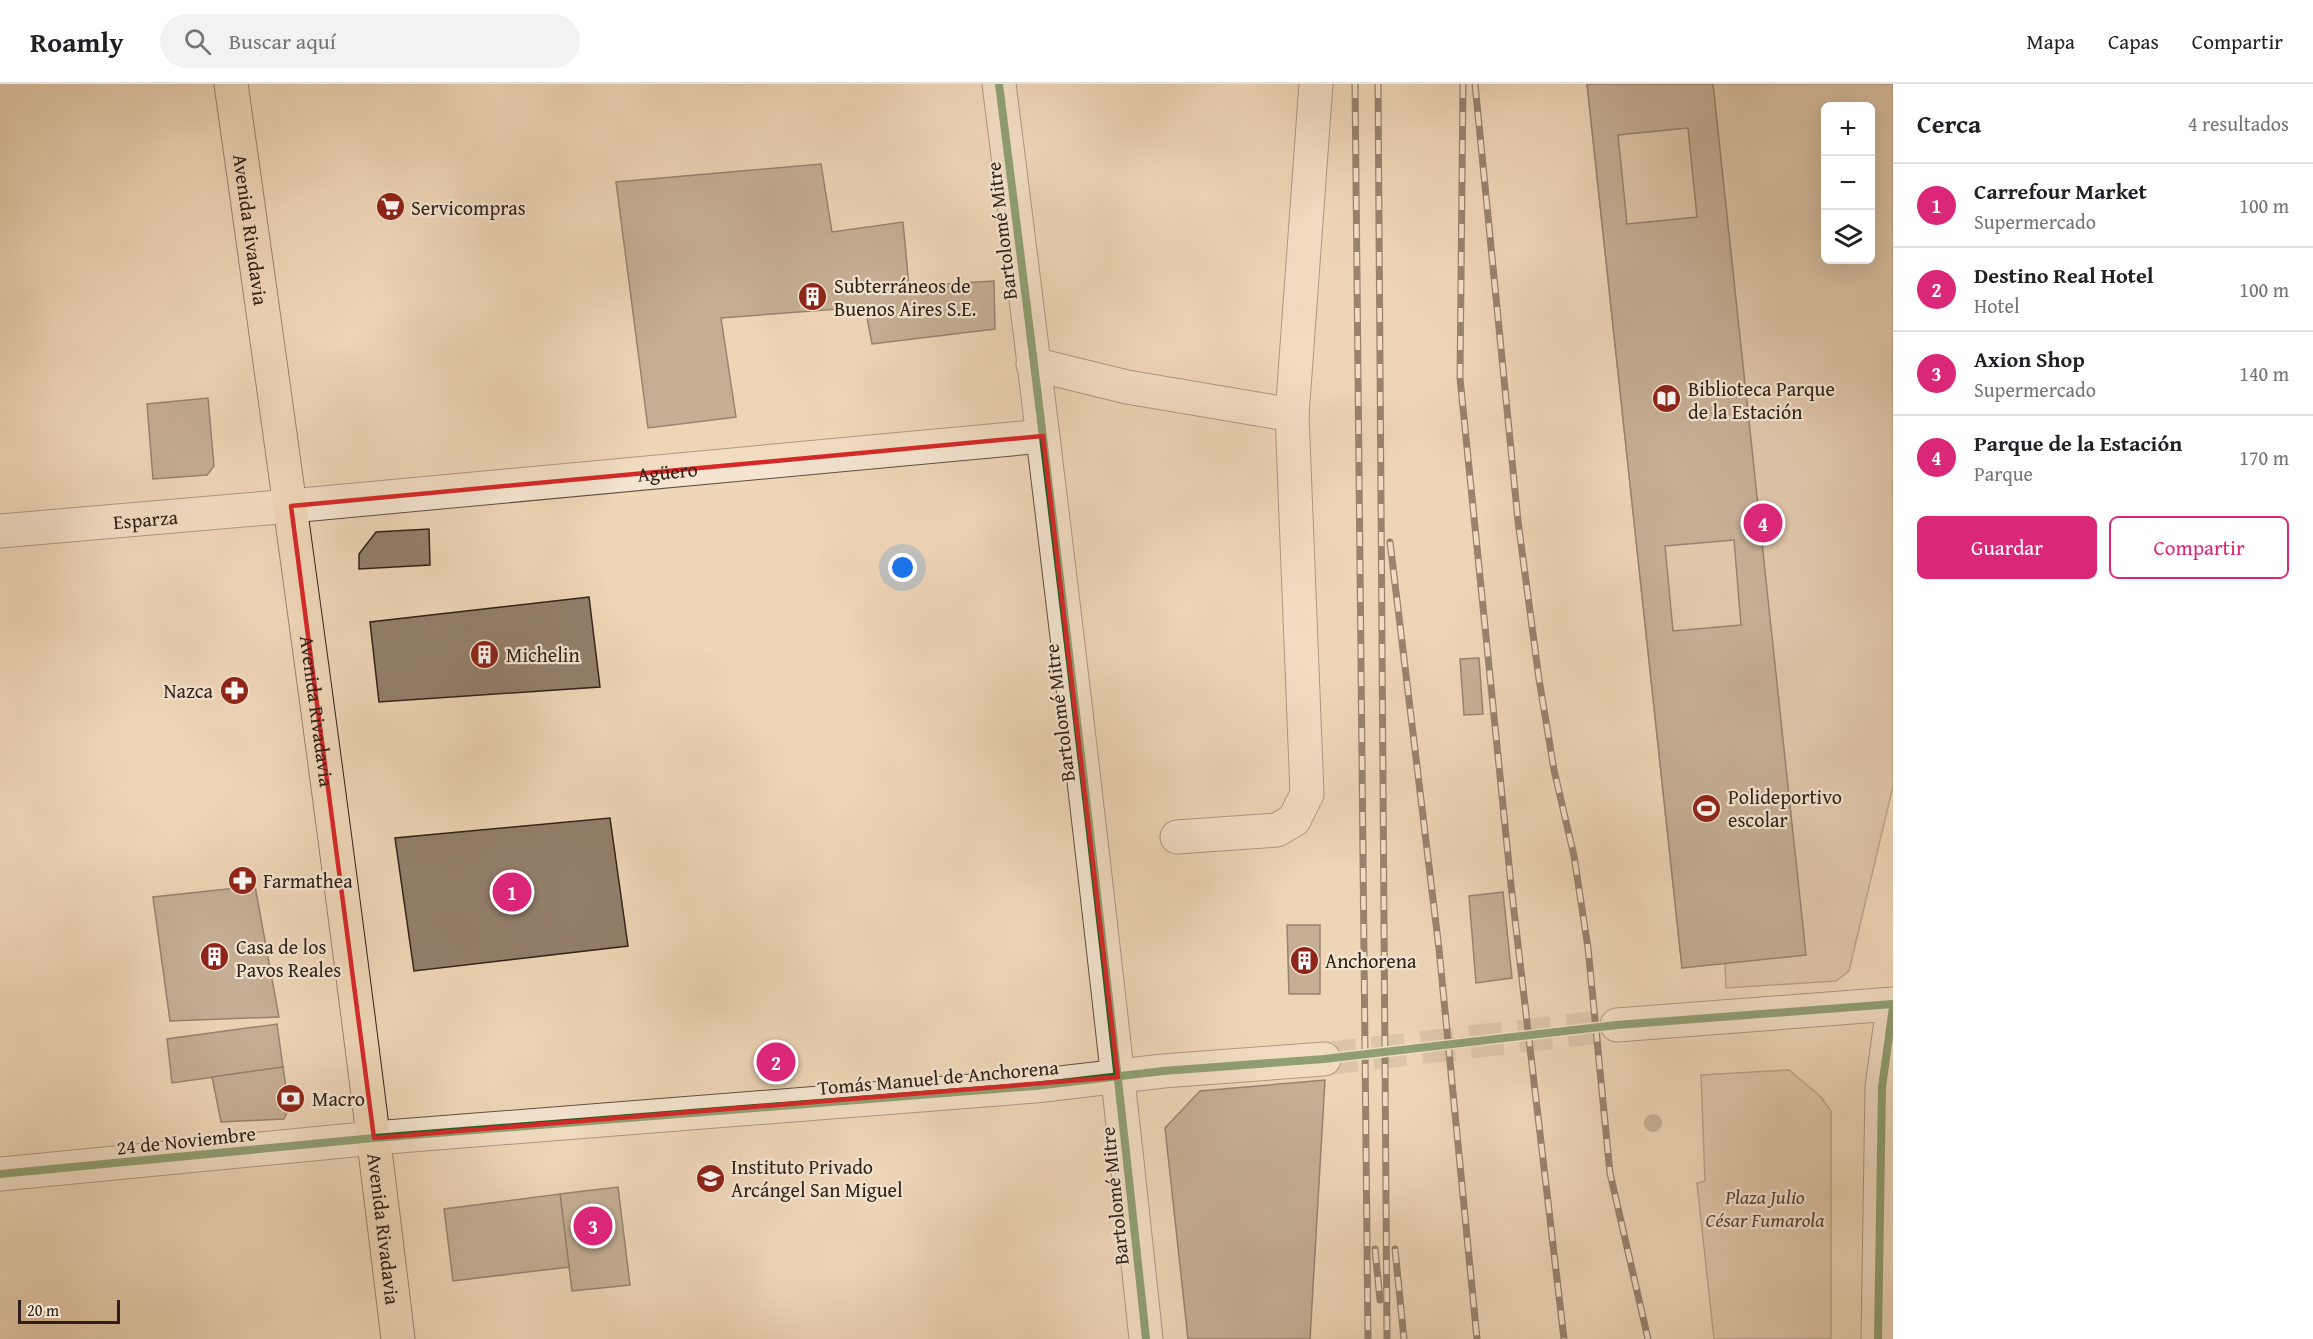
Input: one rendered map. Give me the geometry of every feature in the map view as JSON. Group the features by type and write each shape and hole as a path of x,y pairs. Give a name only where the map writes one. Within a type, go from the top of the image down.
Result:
{"main road":[{"name":"Avenida Rivadavia","path":"231,84 291,506 374,1138 398,1339"}],"street":[{"name":"Bartolomé Mitre","path":"999,84 1043,436 1118,1077 1146,1339"},
{"path":"1177,837 1276,830 1294,820 1307,794 1292,415 1316,84"},
{"path":"1033,364 1128,387 1292,415"},
{"name":"Agüero","path":"291,506 1043,436"},
{"name":"Esparza","path":"0,531 291,506"},
{"path":"1617,1025 1893,1006 1882,1087 1878,1339"},
{"name":"Tomás Manuel de Anchorena","path":"374,1138 1035,1086 1324,1059"},
{"name":"24 de Noviembre","path":"0,1174 374,1138"}],"highlighted area":[{"path":"1043,436 1118,1077 374,1138 291,506"}],"green space":[{"path":"1587,84 1893,84 1893,786 1849,971 1836,981 1726,988 1725,963 1682,968"},
{"name":"Plaza Julio César Fumarola","path":"1789,1070 1821,1097 1831,1111 1831,1339 1714,1339 1697,1183 1705,1181 1701,1075"}],"building":[{"path":"1587,84 1713,84 1806,955 1682,968","holes":["1688,128 1697,217 1627,224 1618,135","1734,540 1741,625 1673,631 1665,546"]},
{"name":"Subterráneos de Buenos Aires S.E.","path":"821,164 832,232 903,222 909,286 994,281 995,329 872,344 865,307 721,318 736,417 648,428 616,182"},
{"path":"208,398 214,466 207,475 153,479 147,404"},
{"path":"429,529 430,565 359,569 359,554 376,532"},
{"name":"Michelin","path":"589,597 600,687 379,702 370,622"},
{"path":"1479,658 1483,714 1464,715 1460,659"},
{"path":"610,818 628,946 414,971 395,838"},
{"name":"Casa de los Pavos Reales","path":"255,886 279,1017 170,1021 153,897"},
{"path":"1503,892 1512,978 1476,983 1469,896"},
{"name":"Anchorena","path":"1287,925 1320,925 1320,994 1289,994"},
{"path":"277,1024 283,1067 172,1083 167,1039"},
{"path":"283,1067 289,1108 284,1119 221,1122 212,1077"},
{"path":"1325,1080 1310,1339 1188,1339 1165,1128 1200,1091"},
{"path":"618,1187 630,1285 572,1291 560,1194"},
{"path":"560,1194 569,1267 453,1281 444,1209"}],"tunnel":[{"path":"1324,1059 1617,1025"}],"railway":[{"path":"1355,84 1368,1339"},
{"path":"1378,84 1387,1339"},
{"path":"1463,84 1460,378 1511,885 1564,1339"},
{"path":"1475,84 1518,521 1539,679 1554,770 1574,856 1588,948 1610,1173 1648,1339"},
{"path":"1390,542 1439,949 1477,1339"},
{"path":"1375,1249 1380,1300"},
{"path":"1395,1249 1404,1339"}],"cycle path":[{"path":"999,84 1076,711 1146,1339"},
{"path":"0,1174 374,1138 1035,1086 1163,1071 1324,1059 1617,1025 1893,1004"},
{"path":"1878,1339 1882,1087 1893,1007"}],"place":[{"name":"Servicompras","path":"390,207"},
{"name":"Subterráneos de Buenos Aires S.E.","path":"813,296"},
{"name":"Biblioteca Parque de la Estación","path":"1667,399"},
{"name":"Parque de la Estación","path":"1763,523"},
{"name":"Michelin","path":"485,654"},
{"name":"Nazca","path":"234,690"},
{"name":"Polideportivo escolar","path":"1707,808"},
{"name":"Farmathea","path":"242,880"},
{"name":"Carrefour Market","path":"512,892"},
{"name":"Casa de los Pavos Reales","path":"215,957"},
{"name":"Anchorena","path":"1304,960"},
{"name":"Destino Real Hotel","path":"776,1062"},
{"name":"Macro","path":"291,1098"},
{"name":"Instituto Privado Arcángel San Miguel","path":"710,1178"},
{"name":"Axion Shop","path":"593,1226"}]}
